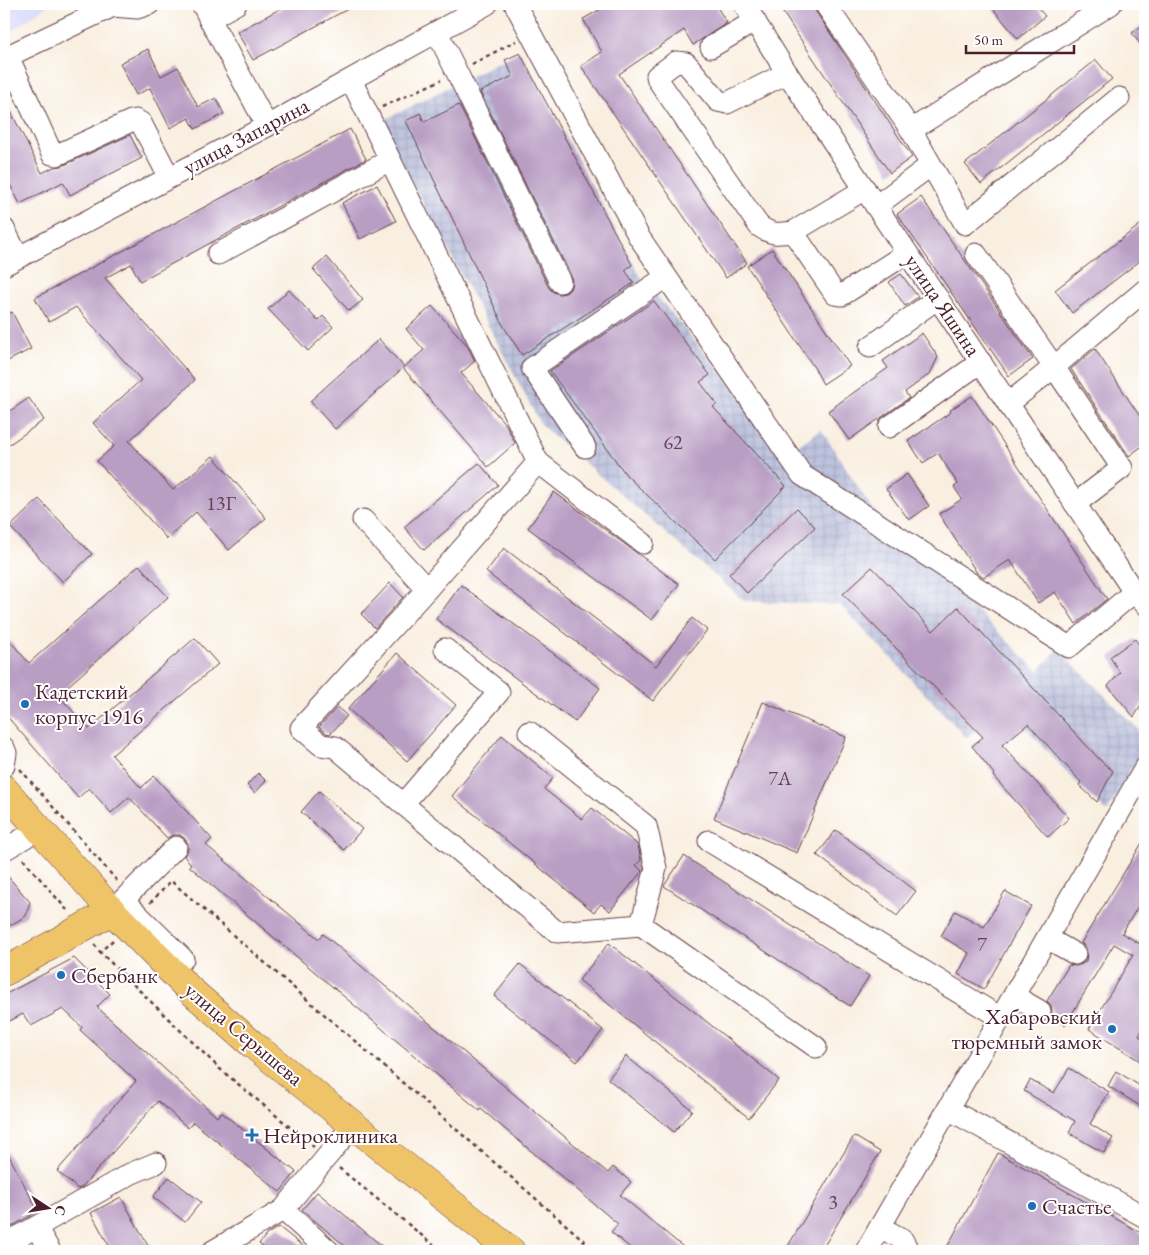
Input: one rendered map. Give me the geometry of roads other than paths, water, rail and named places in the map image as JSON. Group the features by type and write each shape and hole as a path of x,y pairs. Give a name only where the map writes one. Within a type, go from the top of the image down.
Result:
{"main road":[{"name":"улица Серышева","path":"4,789 39,829 121,901 189,989 252,1044 511,1251"},
{"path":"4,972 121,901"}],"street":[{"path":"149,4 137,8 120,5 113,6 6,57 52,154 57,155 136,120 141,123 169,177"},
{"path":"236,4 206,12 267,126"},
{"name":"улица Запарина","path":"11,261 267,126 486,4"},
{"path":"516,4 639,237 802,475 1069,647 1140,598"},
{"path":"824,4 911,130 965,224 1119,98"},
{"path":"911,130 1111,4"},
{"path":"711,48 749,12"},
{"name":"улица Яшина","path":"749,12 1008,404 1140,598"},
{"path":"437,32 560,282"},
{"path":"788,73 727,103 718,101 686,63 676,62 657,76 759,226 769,233 793,232 870,197 931,165"},
{"path":"351,80 538,462 643,542"},
{"path":"218,254 390,160"},
{"path":"4,230 11,261"},
{"path":"793,232 835,294 838,295 842,295 908,253"},
{"path":"976,254 1122,468 1075,504"},
{"path":"585,447 532,368 666,277"},
{"path":"1008,404 1145,290"},
{"path":"870,346 938,298"},
{"path":"889,427 981,362"},
{"path":"538,462 428,589 301,728 321,746 335,747 557,932 642,925 816,1048"},
{"path":"363,520 428,589"},
{"path":"403,804 499,692 445,650"},
{"path":"529,732 646,826 656,868 642,925"},
{"path":"866,1251 1145,768"},
{"path":"7,848 39,829"},
{"path":"709,840 1001,1018"},
{"path":"176,847 121,901 183,959"},
{"path":"1047,938 1075,954"},
{"path":"1014,996 1040,1011"},
{"path":"948,1109 1145,1217"},
{"path":"213,1251 283,1210 353,1125"},
{"path":"4,1245 130,1174 156,1163"},
{"path":"283,1210 329,1251"},
{"path":"36,1227 50,1251"},
{"path":"880,1227 902,1239 907,1251"}],"place":[{"name":"Кадетский корпус 1916","path":"25,704"},
{"name":"Сбербанк","path":"61,975"},
{"name":"Хабаровский тюремный замок","path":"1112,1029"},
{"name":"Нейроклиника","path":"252,1135"},
{"name":"Счастье","path":"1032,1206"}]}
